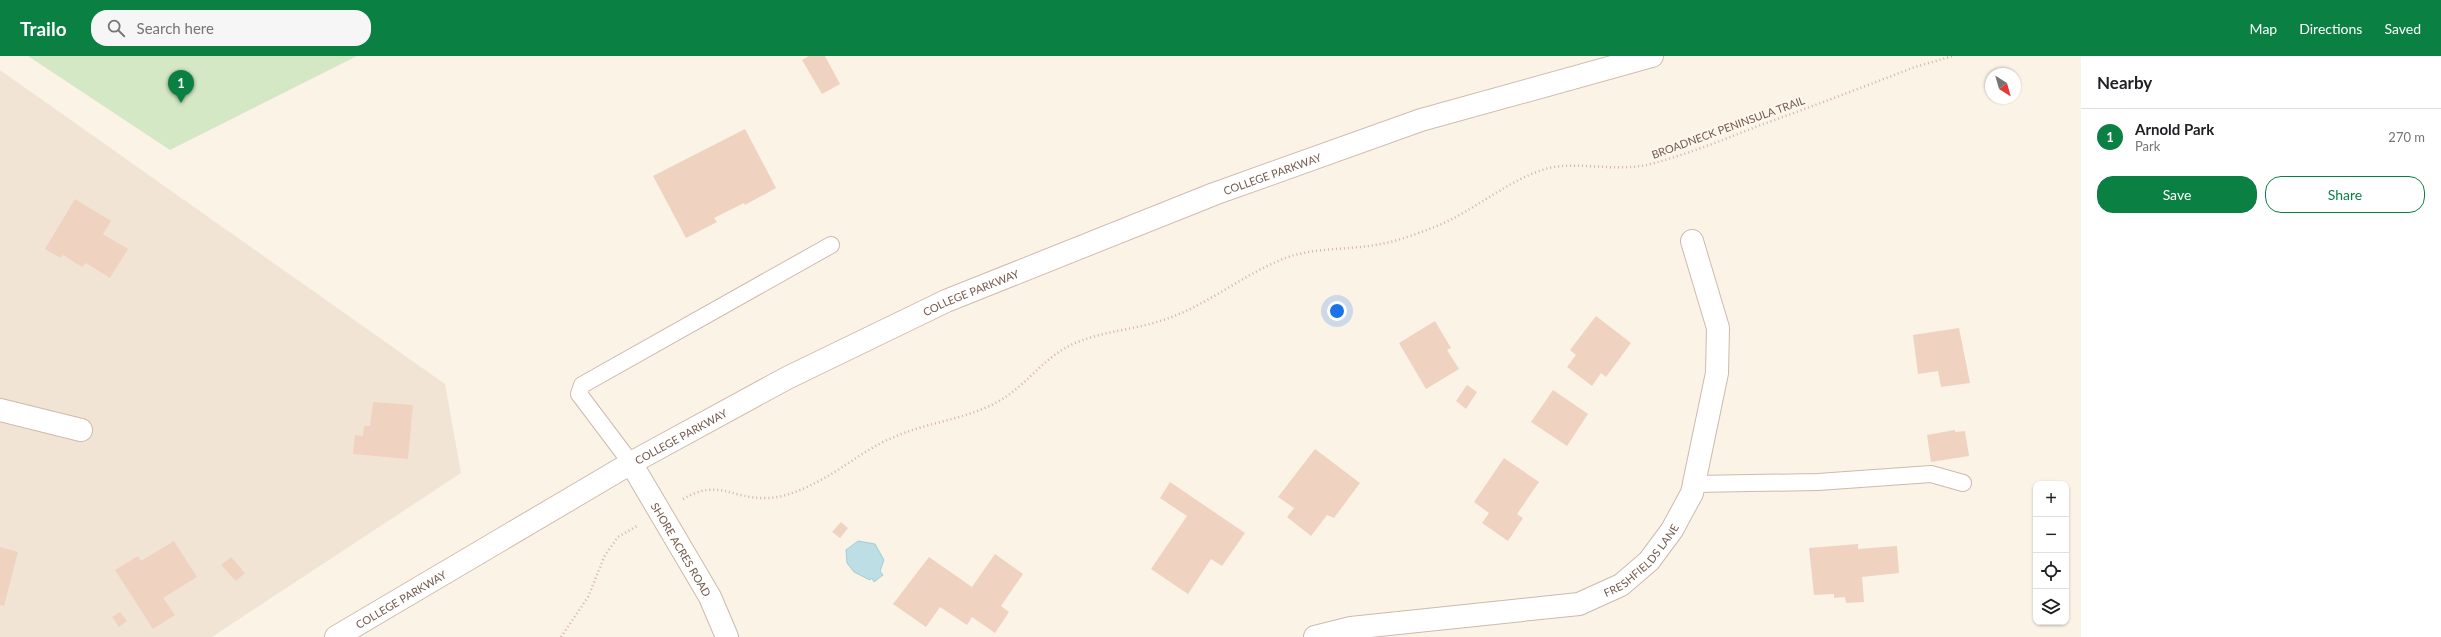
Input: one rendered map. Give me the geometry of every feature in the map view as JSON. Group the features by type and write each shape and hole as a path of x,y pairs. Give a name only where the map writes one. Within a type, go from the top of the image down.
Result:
{"main road":[{"name":"COLLEGE PARKWAY","path":"336,637 631,463 787,378 946,301 1164,214 1420,120 1652,56"},
{"name":"FRESHFIELDS LANE","path":"1315,637 1351,628 1579,604 1621,585 1649,561 1672,530 1692,493 1717,373 1718,328 1692,241"},
{"path":"0,410 81,430"},
{"name":"SHORE ACRES ROAD","path":"631,463 710,597 726,637"}],"lane":[{"path":"631,463 579,394 582,385 831,245"},
{"path":"1694,484 1818,482 1931,474 1963,483"}],"path":[{"name":"BROADNECK PENINSULA TRAIL","path":"694,493 718,488 765,498 784,496 818,482 858,456 894,436 973,412 998,402 1016,389 1052,356 1068,346 1088,337 1163,321 1193,308 1277,261 1307,252 1382,244 1435,227 1528,176 1548,168 1569,166 1611,168 1647,165 1688,153 1915,68 1952,56"},
{"path":"561,637 588,597 605,555 618,537"}],"shaded area":[{"path":"0,70 445,384 461,473 212,637 0,637"}],"green space":[{"path":"28,56 357,56 170,150"}],"water":[{"path":"858,541 875,544 884,560 880,571 883,575 874,582 872,578 870,580 854,572 847,563 846,550"}],"building":[{"path":"809,56 825,56 840,84 822,94 802,60"},
{"path":"745,129 776,188 745,205 744,203 714,218 717,222 686,238 653,176"},
{"path":"75,199 111,221 103,234 128,249 110,278 86,263 82,267 63,255 60,258 45,249"},
{"path":"1596,316 1631,343 1606,377 1601,373 1592,386 1567,367 1576,355 1570,350"},
{"path":"1435,321 1451,348 1447,350 1459,369 1426,389 1399,343"},
{"path":"1959,328 1970,383 1941,387 1938,371 1918,374 1913,335"},
{"path":"1467,385 1477,392 1466,409 1456,401"},
{"path":"1553,390 1588,414 1567,446 1531,422"},
{"path":"373,402 413,405 408,459 353,454 355,435 363,436 364,426 370,426"},
{"path":"1955,430 1955,432 1965,431 1969,456 1931,462 1927,435"},
{"path":"1315,449 1360,483 1334,518 1327,515 1311,536 1287,517 1294,508 1278,497"},
{"path":"1504,458 1539,482 1517,514 1523,518 1508,541 1482,523 1489,513 1474,502"},
{"path":"1170,482 1245,533 1222,566 1211,559 1188,594 1151,569 1187,516 1160,498"},
{"path":"841,522 848,528 840,538 832,532"},
{"path":"174,541 197,577 163,598 175,615 153,629 115,570 138,556 141,561"},
{"path":"1858,544 1858,549 1897,546 1899,573 1862,577 1864,602 1846,603 1845,597 1834,598 1834,594 1814,595 1809,548"},
{"path":"0,547 18,552 4,606 0,605"},
{"path":"995,554 1023,574 1001,606 1009,612 995,633 972,617 967,625 940,607 926,627 893,604 929,557 972,587"},
{"path":"231,557 245,573 236,581 221,565"},
{"path":"120,612 127,621 119,627 112,617"}],"place":[{"name":"Arnold Park","path":"181,103"}]}
